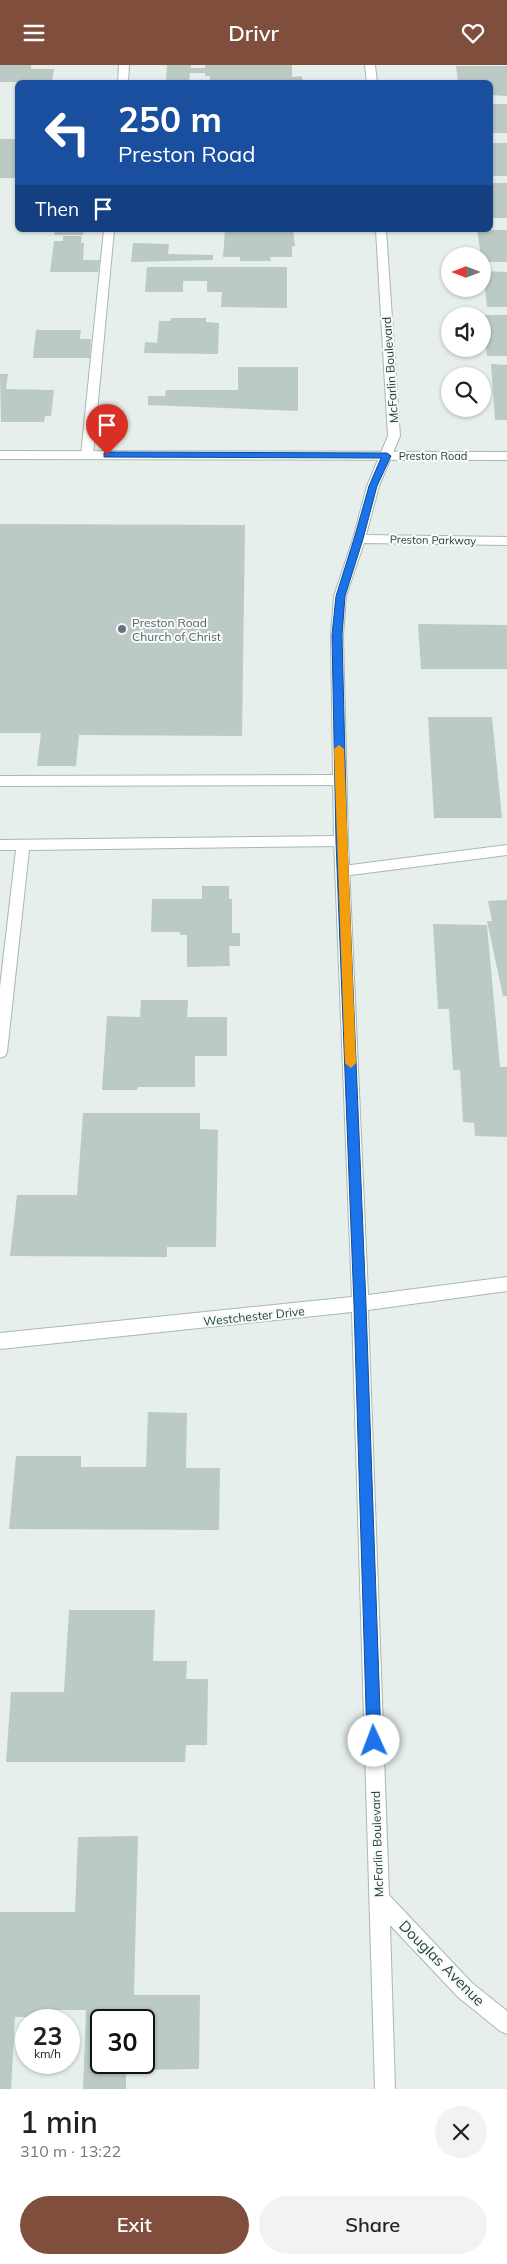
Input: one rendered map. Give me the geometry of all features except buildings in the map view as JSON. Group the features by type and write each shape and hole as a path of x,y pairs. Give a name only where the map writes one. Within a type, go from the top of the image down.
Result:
{"street":[{"path":"123,80 124,65"},
{"path":"370,65 372,80"},
{"path":"88,455 109,232"},
{"name":"McFarlin Boulevard","path":"381,232 394,436 373,486 359,539 340,596 337,635 341,841 360,1305 385,2089"},
{"name":"Preston Road","path":"0,455 507,457"},
{"name":"Preston Parkway","path":"359,539 507,541"},
{"path":"0,781 340,780"},
{"path":"0,845 341,841"},
{"path":"0,1052 23,845"},
{"path":"343,871 507,850"},
{"name":"Westchester Drive","path":"0,1341 360,1305 507,1284"},
{"name":"Douglas Avenue","path":"379,1899 465,1990 507,2024"}],"slow traffic":[{"path":"339,749 341,841 351,1063"}],"place":[{"name":"Preston Road Church of Christ","path":"122,629"}],"route":[{"path":"107,455 387,456 373,486 359,539 340,596 337,635 341,841 360,1305 374,1741"}]}
